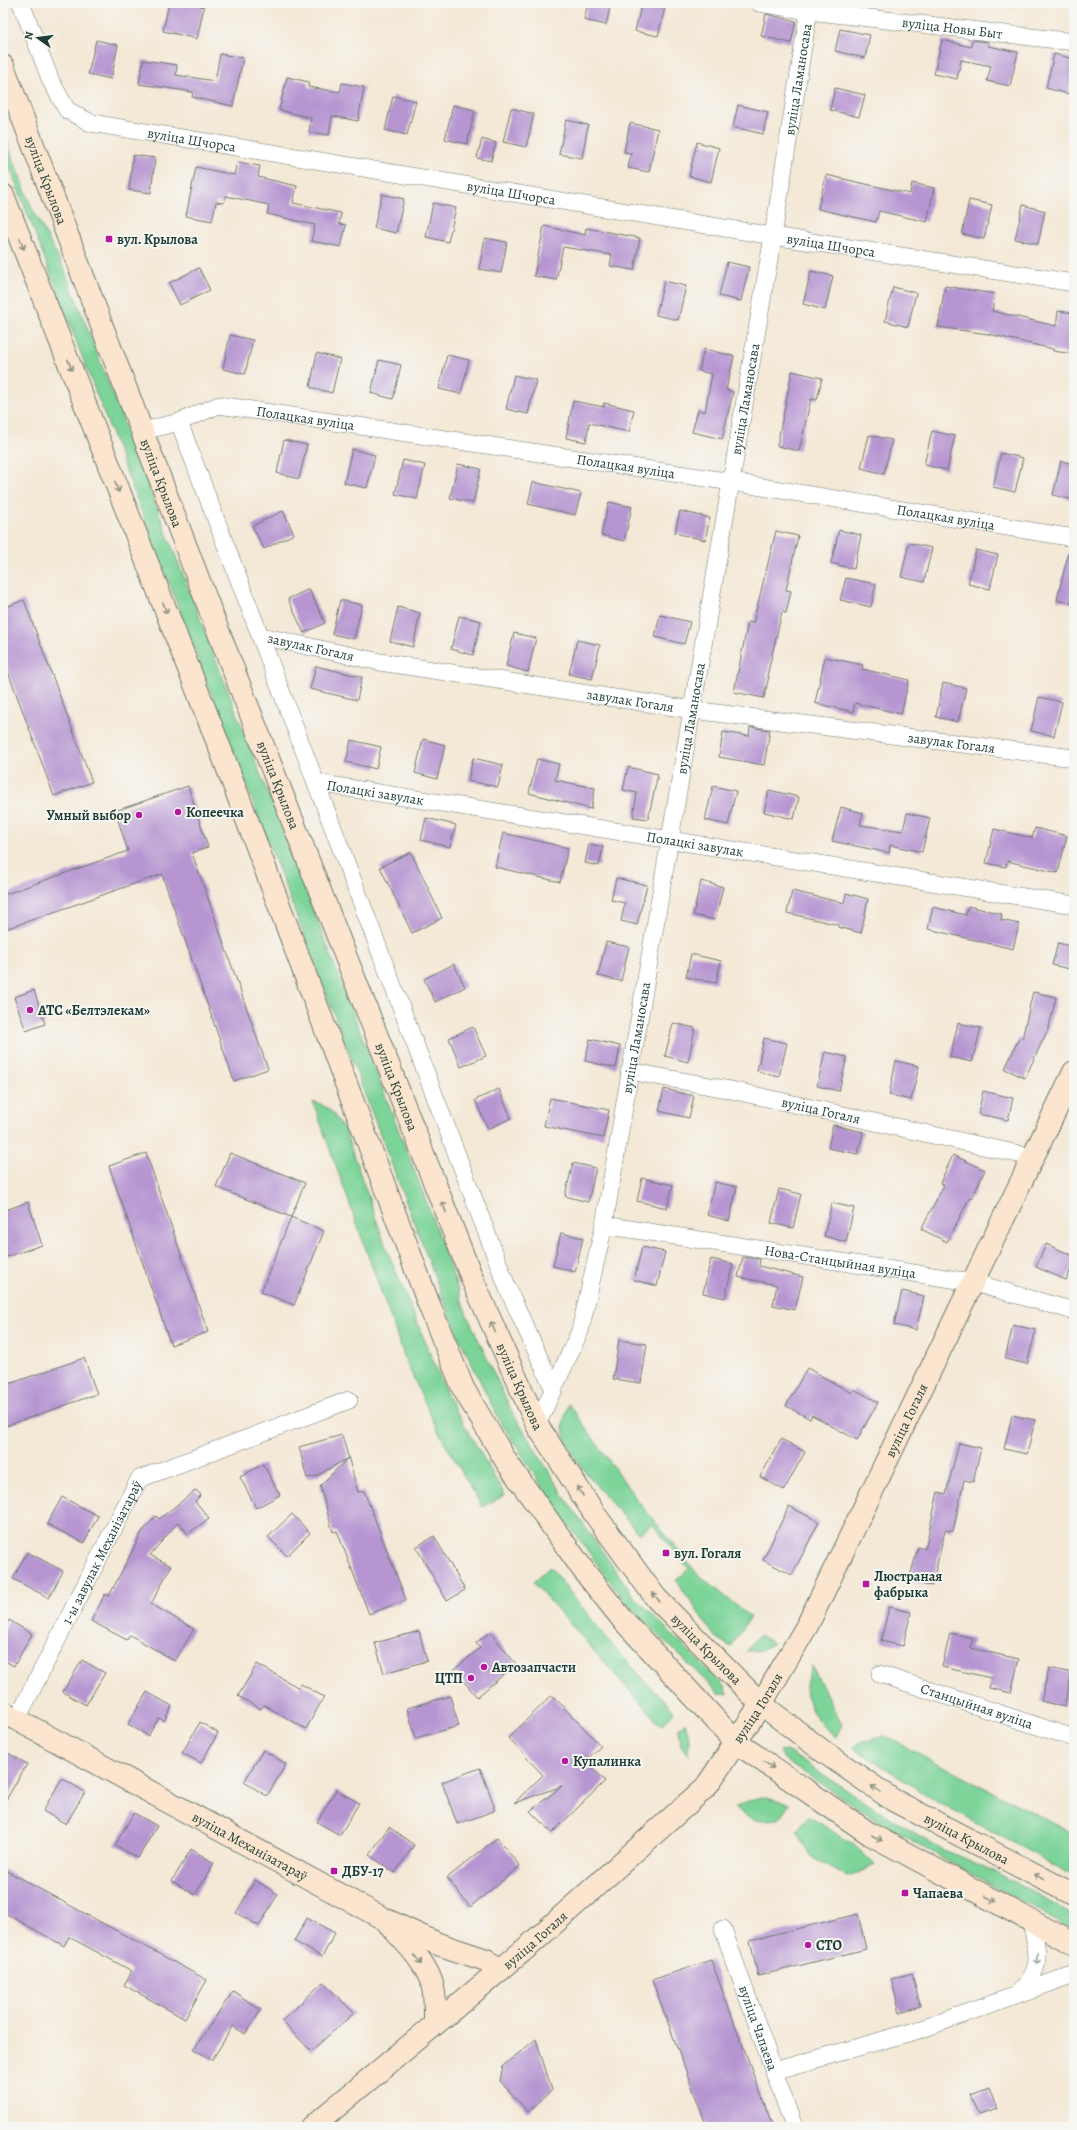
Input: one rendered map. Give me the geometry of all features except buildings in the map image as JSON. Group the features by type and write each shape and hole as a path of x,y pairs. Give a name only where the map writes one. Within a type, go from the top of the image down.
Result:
{"main road":[{"name":"вуліца Крылова","path":"3,66 8,95 143,431 215,623 470,1274 537,1425 596,1516 656,1598 762,1704 824,1752 893,1800 1074,1896"},
{"path":"3,195 223,756 346,1085 463,1388 506,1461 584,1571 623,1620 737,1743 870,1834 1074,1944"},
{"name":"вуліца Гогаля","path":"312,2127 500,1970 706,1787 762,1704 808,1624 971,1282 1074,1072"},
{"name":"вуліца Механізатараў","path":"10,1716 384,1919 438,1944 486,1960 500,1970"},
{"path":"384,1919 407,1944 430,1979 435,2001 435,2024"}],"street":[{"name":"вуліца Шчорса","path":"21,3 51,81 66,110 91,123 773,236 1074,283"},
{"name":"вуліца Новы Быт","path":"759,3 810,7 1074,42"},
{"name":"вуліца Ламаносава","path":"537,1425 580,1331 604,1225 629,1071 732,482 810,7"},
{"name":"Полацкая вуліца","path":"143,431 179,422 219,405 732,482 1074,538"},
{"path":"179,422 508,1289 554,1390"},
{"name":"завулак Гогаля","path":"261,636 380,662 693,710 1074,758"},
{"name":"Полацкі завулак","path":"317,783 1074,905"},
{"name":"вуліца Гогаля","path":"629,1071 726,1089 1032,1157"},
{"name":"Нова-Станцыйная вуліца","path":"604,1225 971,1282 1074,1311"},
{"name":"1-ы завулак Механізатараў","path":"10,1716 139,1479 349,1400"},
{"name":"Станцыйная вуліца","path":"880,1674 1074,1738"},
{"path":"1019,1992 1029,1983 1037,1970 1037,1953 1031,1921"},
{"name":"вуліца Чапаева","path":"723,1929 794,2127"},
{"path":"774,2071 922,2029 1019,1992 1074,1974"}],"green space":[{"path":"3,132 32,208 65,271 428,1206 467,1315 512,1412 567,1501 633,1595 724,1686 727,1695 719,1694 626,1603 556,1508 497,1416 454,1327 3,150"},
{"path":"313,1102 321,1104 332,1112 345,1131 387,1250 448,1397 505,1495 482,1507 437,1429 407,1364"},
{"path":"569,1404 637,1500 696,1572 750,1617 731,1647 715,1637 676,1580 689,1569 652,1524 639,1534 593,1482 581,1466 565,1437 563,1425"},
{"path":"550,1567 610,1643 674,1712 661,1726 533,1582"},
{"path":"759,1635 773,1643 761,1650 746,1651"},
{"path":"812,1666 842,1725 836,1737 819,1722 811,1710 806,1685"},
{"path":"685,1722 689,1738 688,1755 680,1743 678,1730"},
{"path":"885,1736 1074,1834 1074,1876 933,1799 854,1748 858,1743"},
{"path":"787,1751 888,1817 942,1849 997,1873 1074,1914 1074,1931 882,1824 784,1759 780,1752"},
{"path":"762,1797 790,1804 779,1819 772,1820 751,1818 735,1808 750,1800"},
{"path":"808,1816 853,1844 875,1865 849,1877 809,1855 797,1832"}],"place":[{"name":"вул. Крылова","path":"109,239"},
{"name":"Копеечка","path":"178,812"},
{"name":"Умный выбор","path":"139,815"},
{"name":"АТС «Белтэлекам»","path":"30,1010"},
{"name":"вул. Гогаля","path":"666,1553"},
{"name":"Люстраная фабрыка","path":"866,1584"},
{"name":"Автозапчасти","path":"484,1667"},
{"name":"ЦТП","path":"471,1678"},
{"name":"Купалинка","path":"565,1761"},
{"name":"ДБУ-17","path":"334,1871"},
{"name":"Чапаева","path":"905,1893"},
{"name":"СТО","path":"808,1945"}]}
